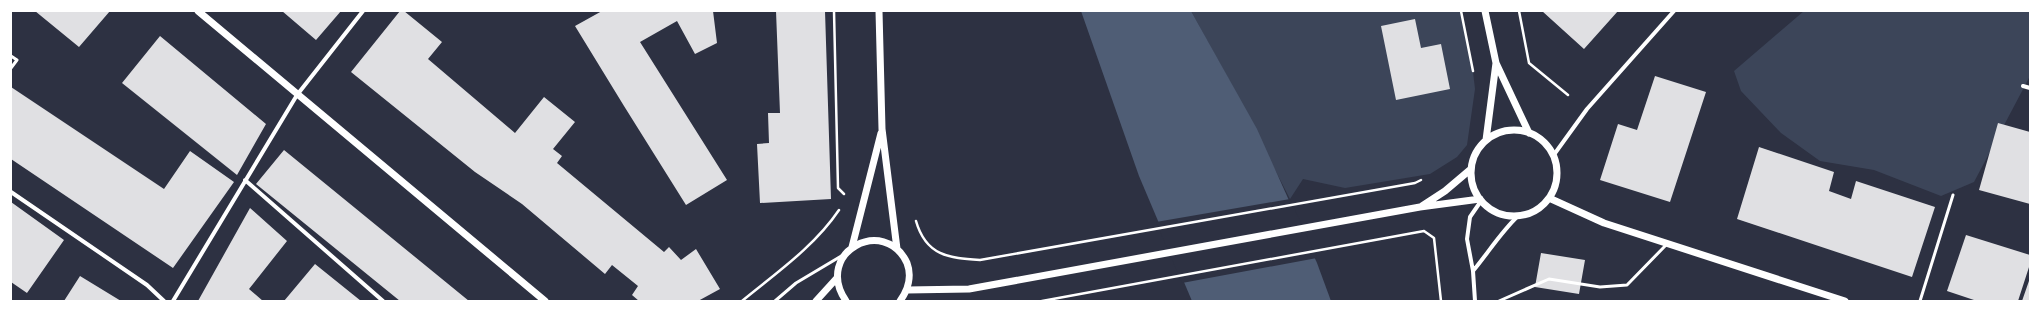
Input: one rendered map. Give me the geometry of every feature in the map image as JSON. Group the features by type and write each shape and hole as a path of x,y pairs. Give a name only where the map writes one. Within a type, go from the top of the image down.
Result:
{"street":[{"path":"198,11 545,301"},
{"path":"173,301 297,94 363,11"},
{"path":"879,11 882,129 897,249"},
{"path":"1485,11 1496,63 1529,133"},
{"path":"1553,156 1586,109 1674,11"},
{"path":"1486,140 1496,63"},
{"path":"2023,86 2030,88"},
{"path":"852,247 882,129"},
{"path":"1507,131 1529,133 1539,138 1547,146 1553,156 1557,177 1554,188 1549,198 1540,207 1530,213 1518,216 1504,215 1492,210 1481,200 1472,180 1471,169 1479,149 1486,140 1496,134 1507,131"},
{"path":"1420,208 1445,191 1471,169"},
{"path":"245,180 383,301"},
{"path":"11,192 147,285 164,301"},
{"path":"1549,198 1604,223 1845,301"},
{"path":"907,290 969,289 1404,210 1481,200"},
{"path":"1475,301 1467,239 1470,217 1481,200"},
{"path":"1472,271 1493,247 1505,228 1518,216"},
{"path":"846,301 839,292 836,279 838,267 843,255 852,247 864,242 877,240 888,243 897,249 904,258 908,268 907,290 900,301"},
{"path":"816,301 836,279"}],"lane":[{"path":"11,56 16,60 11,68"},
{"path":"1920,301 1953,195"},
{"path":"1499,301 1549,280 1600,287 1627,285 1667,243"},
{"path":"775,301 796,283 843,255"}],"path":[{"path":"834,11 838,188 845,194"},
{"path":"1461,11 1473,76"},
{"path":"1519,11 1529,63 1568,95"},
{"path":"915,219 930,247 949,258 980,260 1400,186 1416,183 1428,177"},
{"path":"843,199 846,187"},
{"path":"742,301 814,241 828,226 841,205"},
{"path":"1042,301 1424,231 1434,238 1441,301"}],"shaded area":[{"path":"1081,11 1191,11 1257,129 1317,263 1331,301 1192,301 1139,176"},
{"path":"1191,11 1461,11 1472,63 1475,89 1467,145 1457,157 1430,174 1345,188 1303,179 1290,199 1227,76"},
{"path":"1804,11 2030,11 2030,76 1974,182 1941,196 1874,170 1820,161 1781,133 1741,91 1734,71"}],"pier":[{"path":"1290,199 1317,258 1182,283 1156,222"}],"building":[{"path":"35,11 110,11 79,47"},
{"path":"282,11 341,11 316,40"},
{"path":"400,11 404,11 442,42 428,59 515,133 544,97 575,122 553,149 562,156 557,163 664,252 669,247 681,260 696,249 720,289 698,301 639,301 632,295 638,286 612,265 605,274 522,204 475,172 351,72"},
{"path":"602,11 713,11 717,43 695,54 677,21 640,42 727,180 686,205 575,26"},
{"path":"776,11 825,11 831,199 760,203 757,144 769,143 768,113 780,113"},
{"path":"1542,11 1618,11 1584,49"},
{"path":"1415,19 1421,48 1441,44 1450,89 1396,100 1381,26"},
{"path":"160,36 266,124 237,175 122,83"},
{"path":"1655,76 1706,92 1670,202 1600,180 1618,124 1637,130"},
{"path":"11,87 164,189 190,151 234,182 173,268 11,159"},
{"path":"1998,123 2030,132 2030,204 1979,190"},
{"path":"1759,147 1834,172 1829,191 1851,199 1856,181 1935,207 1912,277 1737,219"},
{"path":"284,150 469,301 400,301 256,184"},
{"path":"11,202 64,240 27,293 11,282"},
{"path":"250,208 287,241 249,289 263,301 198,301"},
{"path":"1966,235 2030,255 2030,264 2018,301 1977,301 1947,291"},
{"path":"1541,253 1585,260 1579,294 1535,287"},
{"path":"315,264 361,301 284,301"},
{"path":"80,276 121,301 64,301"},
{"path":"2030,278 2030,301 2022,301"}]}
